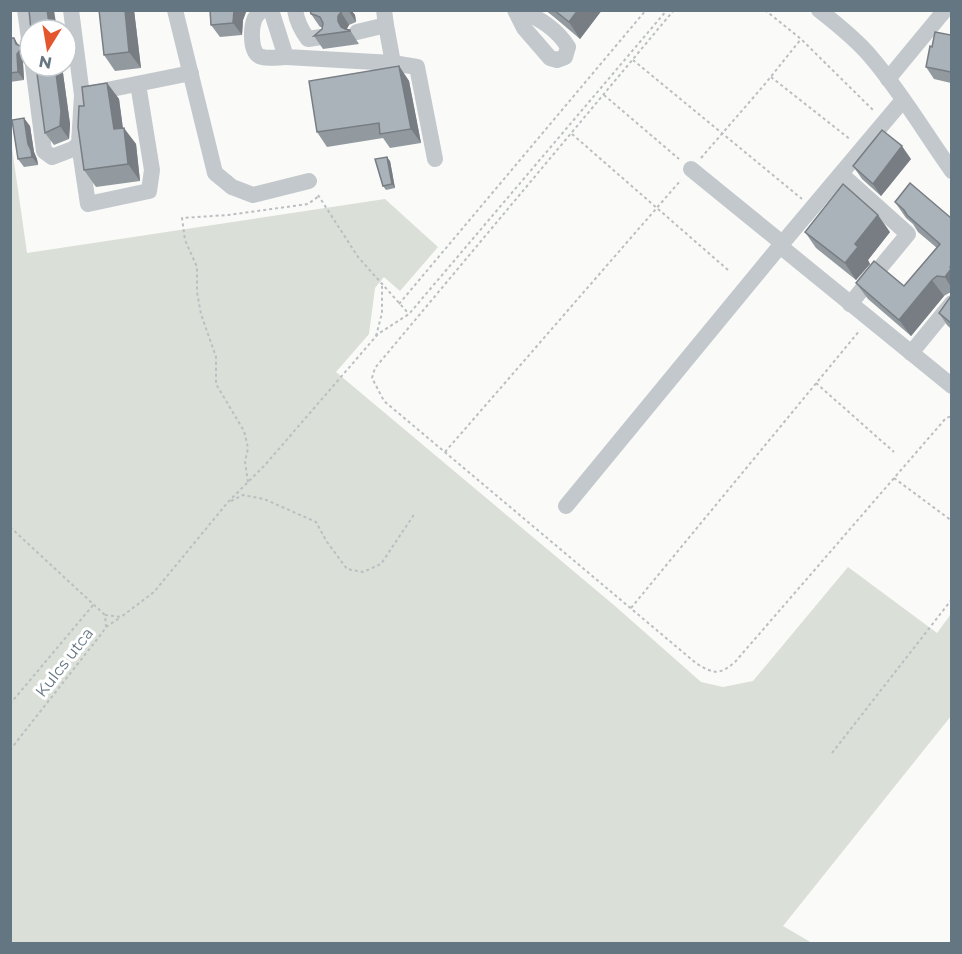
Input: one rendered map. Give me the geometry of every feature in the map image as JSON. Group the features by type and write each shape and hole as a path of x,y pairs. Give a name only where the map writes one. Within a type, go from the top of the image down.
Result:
{"street":[{"path":"71,10 82,95 79,144 88,204 149,191 152,170 138,84"},
{"path":"175,10 215,174 232,187 253,195 309,181"},
{"path":"262,10 255,18 252,36 254,50 262,57 393,63 417,67 435,159"},
{"path":"271,10 286,57"},
{"path":"295,10 296,19 308,39 321,37"},
{"path":"515,10 525,28 550,58 557,60 565,57 568,47 558,34 546,24 521,10"},
{"path":"819,10 870,55 951,171"},
{"path":"838,25 847,10"},
{"path":"888,79 945,10"},
{"path":"357,32 385,18 393,63"},
{"path":"82,95 191,73"},
{"path":"35,78 44,151 52,157 79,144"},
{"path":"566,506 903,100"},
{"path":"691,169 951,386"},
{"path":"841,174 908,234 850,304"},
{"path":"911,354 951,303"}],"path":[{"path":"399,304 646,10"},
{"path":"106,627 154,592 228,502 265,465 378,334 409,314 667,10"},
{"path":"674,10 375,368 372,378 384,401 697,664 710,672 724,671 735,662 946,418 951,416"},
{"path":"765,10 801,39 885,121"},
{"path":"445,452 722,134 801,39"},
{"path":"633,60 802,199"},
{"path":"771,77 849,140 866,144"},
{"path":"604,95 691,169"},
{"path":"572,133 728,270"},
{"path":"309,181 358,257 409,314"},
{"path":"248,482 245,462 248,448 244,431 216,384 216,357 201,314 196,267 185,240 182,218 228,215 308,204 319,196"},
{"path":"376,337 382,313 382,286"},
{"path":"631,608 869,319"},
{"path":"816,383 894,452"},
{"path":"894,478 951,521"},
{"path":"228,502 243,495 264,499 316,522 327,542 347,569 363,572 381,564 415,513"},
{"path":"10,527 105,615 121,617"},
{"path":"832,753 951,599"},
{"path":"10,704 94,604"},
{"name":"Kulcs utca","path":"10,750 106,627 105,615"}],"shaded area":[{"path":"11,141 27,253 385,199 438,247 400,291 384,277 375,288 369,334 336,372 615,606 701,682 723,687 753,681 848,567 937,633 951,614 951,716 783,926 812,943 11,943"}],"building":[{"path":"29,10 47,10 48,18 30,18"},
{"path":"99,10 125,10 129,52 104,55"},
{"path":"210,10 234,10 233,23 211,25"},
{"path":"310,10 344,10 338,16 338,21 341,27 350,31 314,36 322,29 323,23 320,17 311,14"},
{"path":"554,10 578,10 569,22"},
{"path":"935,32 951,35 951,72 926,67"},
{"path":"10,38 14,38 18,45 18,72 10,73"},
{"path":"399,66 411,129 380,134 379,123 317,132 309,81"},
{"path":"38,78 57,78 61,111 60,126 45,133"},
{"path":"107,83 114,129 124,128 128,164 84,170 78,127 79,106 84,106 82,87"},
{"path":"24,118 32,157 18,159 12,120"},
{"path":"882,130 902,146 873,184 853,166"},
{"path":"387,157 392,184 383,186 375,159"},
{"path":"910,183 951,218 951,269 945,277 937,276 932,280 899,320 856,283 874,261 904,286 940,244 895,202"},
{"path":"843,184 878,215 855,244 858,247 845,263 805,232"},
{"path":"951,296 951,323 939,313"}]}
